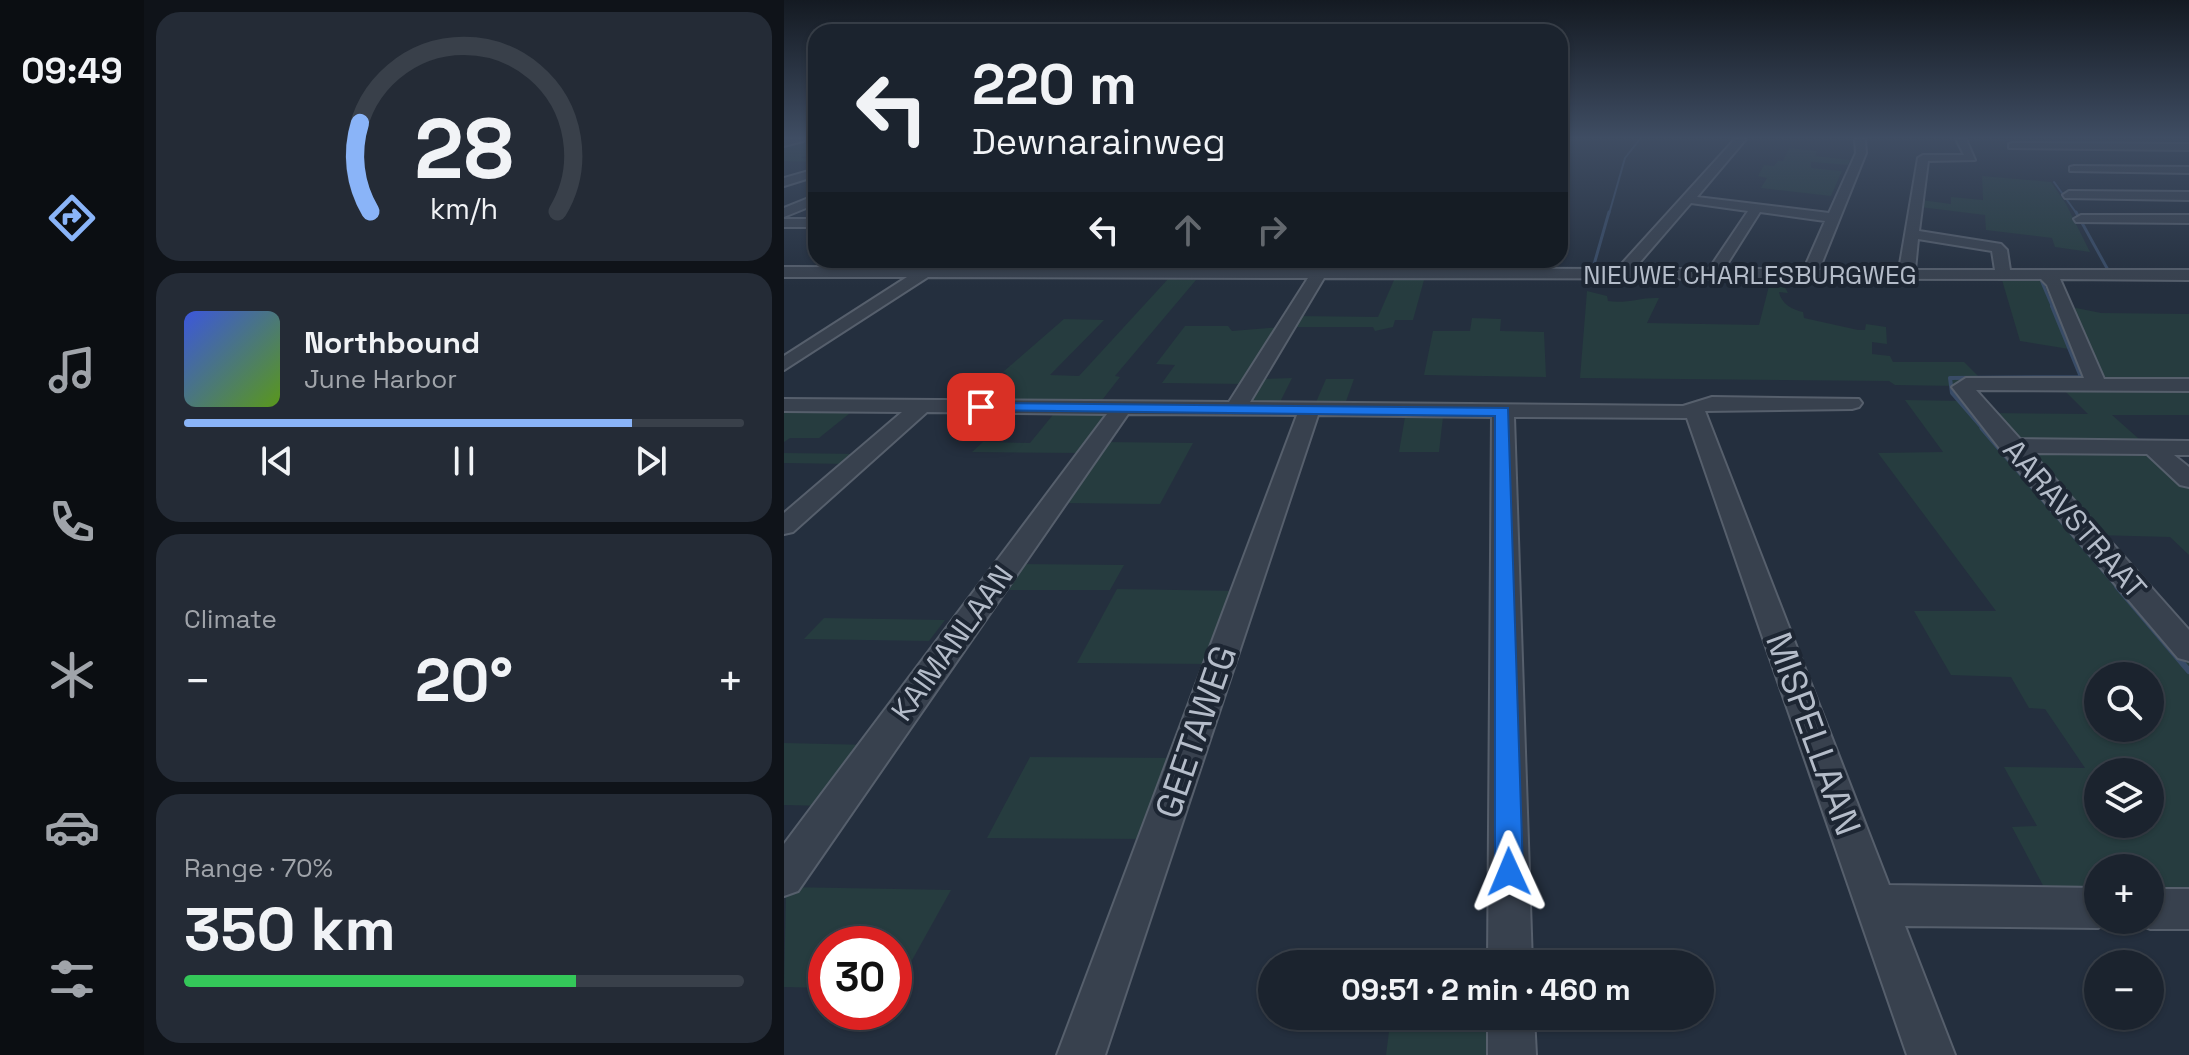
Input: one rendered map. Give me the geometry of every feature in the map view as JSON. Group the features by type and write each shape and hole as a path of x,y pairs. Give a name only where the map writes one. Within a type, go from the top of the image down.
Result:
{"street":[{"path":"1621,274 1696,188"},
{"path":"1809,275 1846,188"},
{"path":"1906,275 1918,188"},
{"path":"784,191 808,192"},
{"path":"2069,195 2189,196"},
{"path":"1686,199 1833,218"},
{"path":"784,213 808,202"},
{"path":"1713,275 1756,208"},
{"path":"2081,219 2189,219"},
{"path":"784,223 808,223"},
{"path":"1911,234 1996,247 2000,250 2003,275"},
{"name":"NIEUWE CHARLESBURGWEG","path":"784,272 896,272 911,268"},
{"path":"784,364 916,268"},
{"name":"NIEUWE CHARLESBURGWEG","path":"964,268 1053,272 1140,268"},
{"path":"1053,272 1057,268"},
{"name":"NIEUWE CHARLESBURGWEG","path":"1223,268 1319,273 1457,274 2189,275"},
{"path":"1349,273 1355,268"},
{"path":"1457,274 1462,268"},
{"path":"1236,408 1319,273"},
{"path":"2046,275 2054,283 2096,383 2189,385"},
{"name":"AARAVSTRAAT","path":"2096,383 1966,384 1962,387 2189,650"},
{"path":"784,405 1695,412 1693,407 1712,403 1852,403"},
{"path":"784,526 922,406"},
{"name":"KAIMANLAAN","path":"784,877 1121,409"},
{"name":"GEETAWEG","path":"1081,1055 1310,409"},
{"path":"1503,411 1510,950"},
{"name":"MISPELLAAN","path":"1695,412 1931,1055"},
{"path":"2010,446 2189,448"},
{"path":"2152,447 2189,480"},
{"path":"1876,905 2084,908"},
{"path":"2164,909 2189,909"},
{"path":"1511,1030 1512,1055"}],"green space":[{"path":"1763,188 1834,188 1831,196"},
{"path":"1983,188 2055,188 2090,252 2055,247 2052,238 1986,230 1985,215 1920,207 1921,200 1951,204 1951,197 1983,200"},
{"path":"1168,279 1196,280 1115,376 1120,377 1099,404 976,404 1007,373 1003,372 1064,319 1104,320 1050,375 1079,376"},
{"path":"1394,280 1424,280 1413,320 1395,320 1393,327 1375,331 1373,327 1289,327 1296,316 1378,317"},
{"path":"2002,280 2041,280 2069,349 2020,341"},
{"path":"1770,282 1782,282 1788,293 1779,292 1782,299 1791,308 1803,312 1804,318 1858,330 1865,330 1866,324 1886,327 1887,344 1872,342 1872,354 1890,356 1893,362 1964,362 1982,380 1956,386 1895,385 1889,381 1580,378 1587,291 1607,296 1608,301 1615,302 1659,298 1647,323 1759,325"},
{"path":"2071,307 2101,313 2189,314 2189,382 2103,378"},
{"path":"1472,318 1501,319 1500,331 1544,332 1546,377 1424,375 1433,331 1470,331"},
{"path":"1185,326 1228,326 1232,331 1281,327 1245,384 1162,383 1175,365 1156,364"},
{"path":"1292,378 1278,406 1253,406 1245,399 1260,379"},
{"path":"1326,379 1354,379 1344,407 1314,407"},
{"path":"2060,386 2189,387 2189,415 2112,415 2148,447 2026,445 1987,413 2088,414"},
{"path":"1905,400 1965,401 2189,660 2189,894 2164,893 2164,854 2084,854 2084,892 2046,891 2012,827 2037,826 2004,767 2084,768 2084,838 2164,838 2164,758 2084,758 2084,767 2045,709 2029,708 2011,677 1951,675 1914,611 1996,611 1878,453 1943,452"},
{"path":"784,408 855,409 819,438 790,438 784,442"},
{"path":"1056,411 1111,414 1083,453 972,452 983,442 1030,443"},
{"path":"1405,417 1443,417 1439,452 1399,452"},
{"path":"1104,442 1193,443 1160,504 1061,503"},
{"path":"784,453 860,454 848,464 784,463"},
{"path":"2028,455 2152,456 2189,486 2189,555 2170,537 2094,535"},
{"path":"1017,564 1124,565 1110,590 999,590"},
{"path":"1117,589 1239,591 1211,664 1077,663"},
{"path":"824,618 945,620 929,641 804,639"},
{"path":"784,743 871,745 826,806 784,805"},
{"path":"1030,757 1178,758 1148,839 987,838"},
{"path":"786,887 951,890 912,960 912,926 808,926 808,988 784,987"},
{"path":"1389,1030 1497,1030 1498,1055 1386,1055"}],"waterway":[{"path":"1609,214 1616,188"},
{"path":"2058,188 2077,214"},
{"path":"1593,268 1609,212"},
{"path":"2076,212 2108,270"},
{"path":"2041,280 2053,308"},
{"path":"1984,430 1952,393 1950,378 2081,377 2052,306"},
{"path":"1982,428 2119,588"},
{"path":"2117,586 2189,671"}],"route":[{"path":"981,407 1503,411 1509,872"}]}
